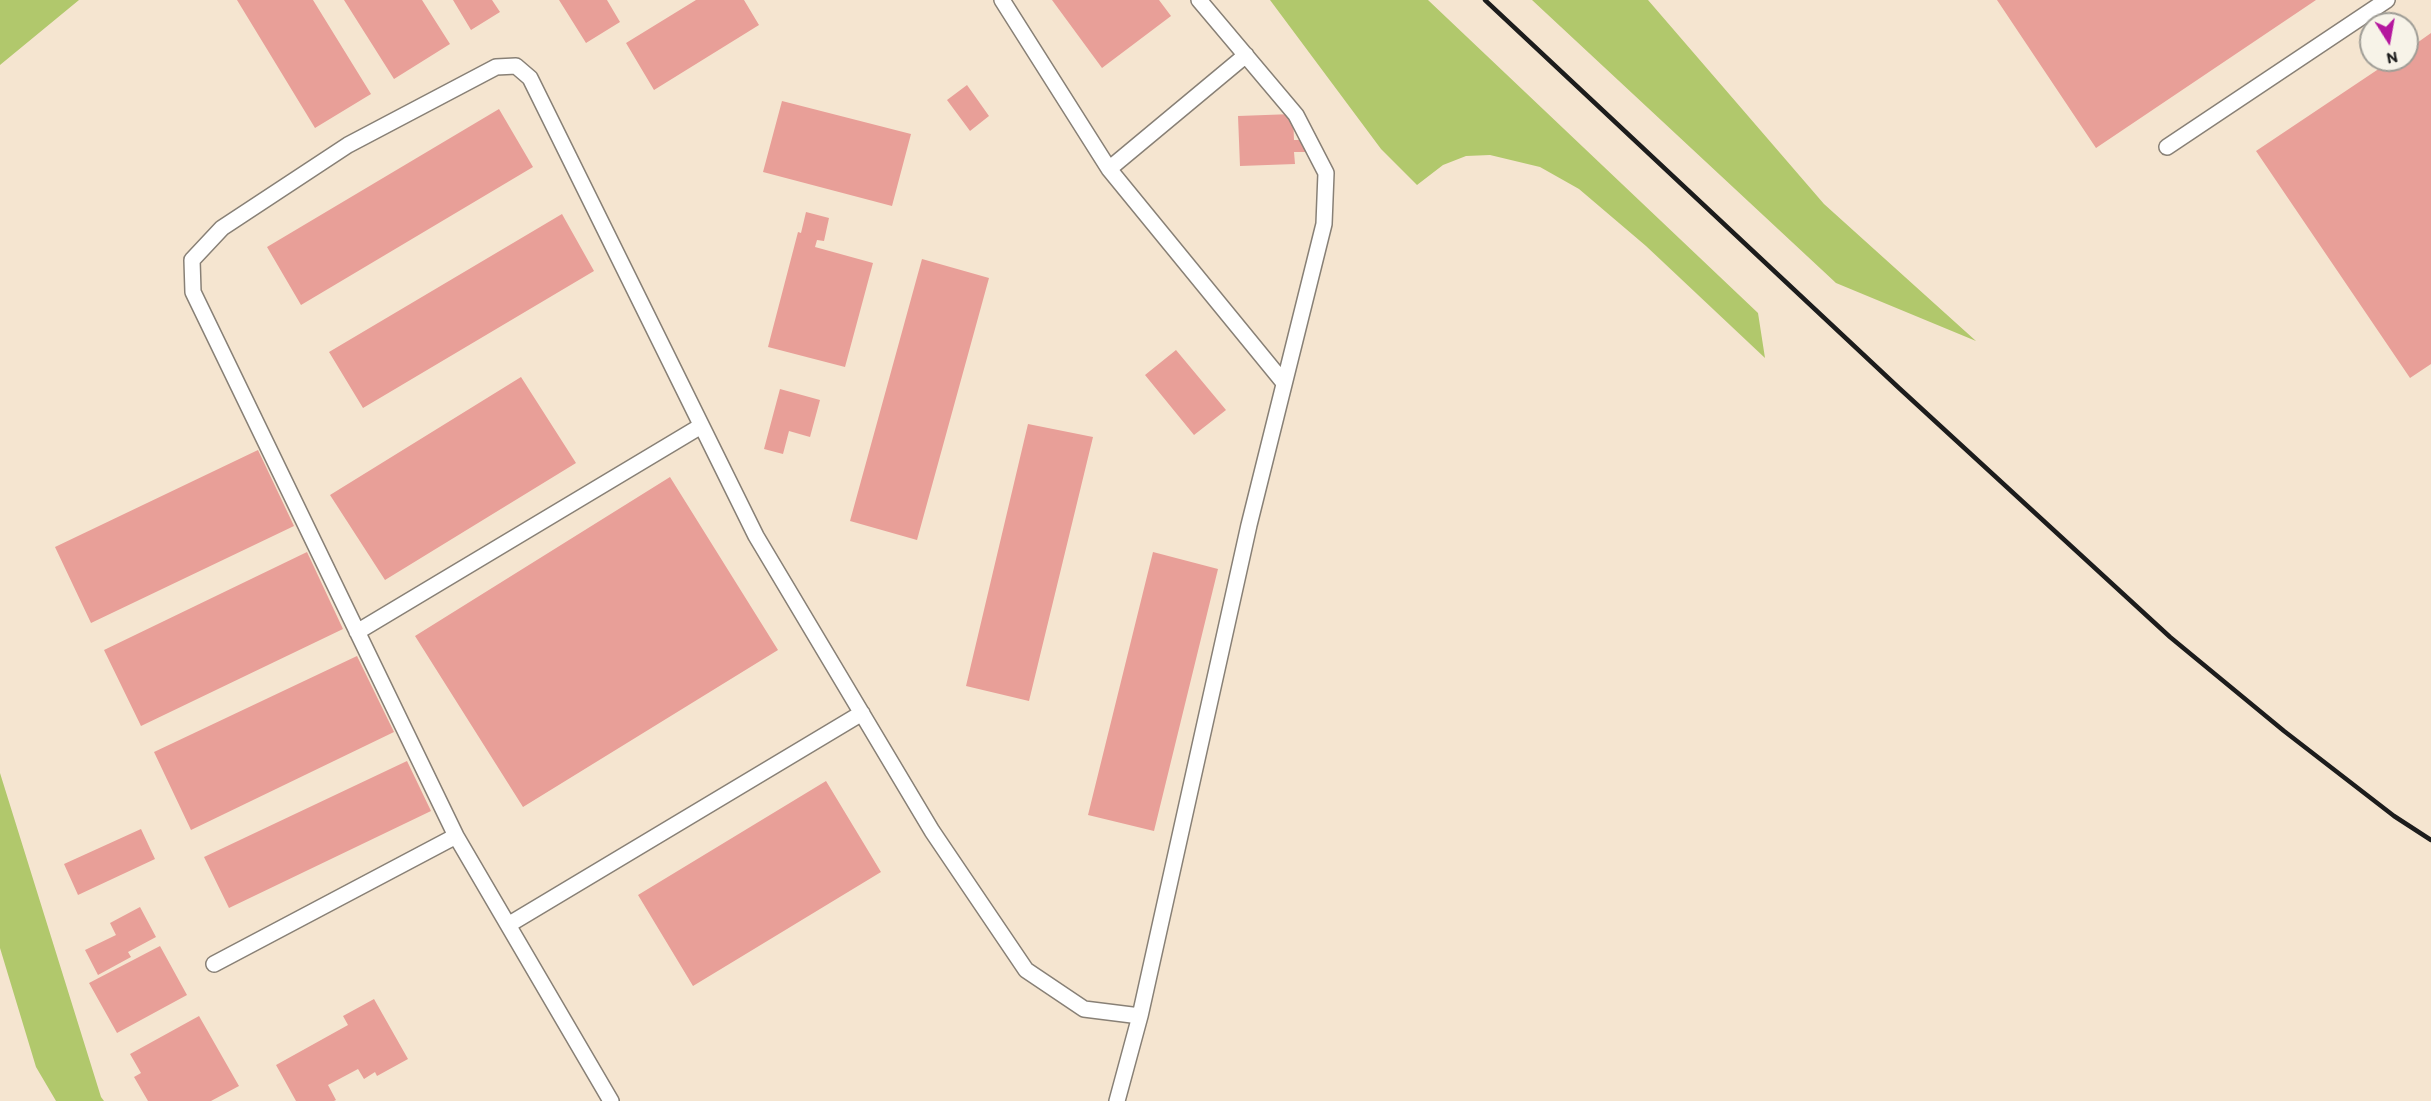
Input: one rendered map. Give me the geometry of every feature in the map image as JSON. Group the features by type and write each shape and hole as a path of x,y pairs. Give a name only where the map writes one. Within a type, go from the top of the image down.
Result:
{"lane":[{"path":"1002,0 1109,169 1284,383"},
{"path":"1117,1101 1140,1016 1249,525 1324,224 1326,173 1296,115 1199,0"},
{"path":"2167,147 2387,0"},
{"path":"1109,169 1246,55"},
{"path":"611,1101 456,836 193,292 192,260 222,228 348,145 496,67 516,66 530,78 756,536 932,831 1026,970 1084,1009 1140,1016"},
{"path":"357,632 701,426"},
{"path":"508,925 862,713"},
{"path":"214,964 456,836"}],"green space":[{"path":"0,0 79,0 0,65"},
{"path":"1270,0 1428,0 1758,313 1765,358 1646,246 1579,189 1540,167 1490,155 1466,156 1443,165 1417,185 1381,149"},
{"path":"1532,0 1648,0 1824,204 1976,341 1836,283"},
{"path":"0,773 104,1101 56,1101 36,1067 0,948"}],"building":[{"path":"237,0 313,0 371,94 315,128"},
{"path":"344,0 422,0 450,44 394,79"},
{"path":"453,0 492,0 500,12 471,30"},
{"path":"559,0 607,0 620,22 586,43"},
{"path":"696,0 744,0 759,25 654,90 626,43"},
{"path":"1052,0 1159,0 1171,16 1102,68"},
{"path":"1997,0 2316,0 2096,148"},
{"path":"2431,33 2431,364 2410,378 2256,151 2374,72 2419,72 2419,42"},
{"path":"967,85 989,116 970,131 947,100"},
{"path":"782,101 911,134 892,206 763,172"},
{"path":"499,109 533,167 301,305 267,247"},
{"path":"1293,114 1294,140 1304,140 1305,152 1294,152 1295,164 1240,166 1238,116"},
{"path":"806,212 829,218 824,241 817,240 815,247 873,263 845,367 768,347 798,232 801,233"},
{"path":"562,214 594,271 363,408 329,352"},
{"path":"922,259 989,278 917,540 850,521"},
{"path":"1176,350 1226,410 1194,435 1145,375"},
{"path":"521,377 576,463 385,580 330,495"},
{"path":"780,389 820,400 810,437 789,431 783,454 764,449"},
{"path":"1028,424 1093,437 1029,701 966,686"},
{"path":"258,450 294,526 91,623 55,547"},
{"path":"670,477 778,650 523,807 415,636"},
{"path":"307,552 343,629 141,726 104,650"},
{"path":"1153,552 1218,569 1154,831 1088,815"},
{"path":"357,656 394,732 191,830 154,752"},
{"path":"407,761 431,811 229,908 204,857"},
{"path":"826,781 881,872 693,986 638,895"},
{"path":"141,829 155,859 78,895 64,864"},
{"path":"140,907 156,937 128,952 131,957 98,975 85,950 116,935 110,923"},
{"path":"160,946 187,995 117,1033 89,983"},
{"path":"374,999 408,1059 377,1076 375,1072 364,1079 358,1069 328,1085 336,1100 334,1101 296,1101 276,1065 348,1025 343,1016"},
{"path":"199,1016 239,1086 211,1101 148,1101 134,1077 141,1073 130,1054"}],"railway":[{"path":"1485,0 1899,388 2170,637 2284,731 2394,816 2431,840"}]}
